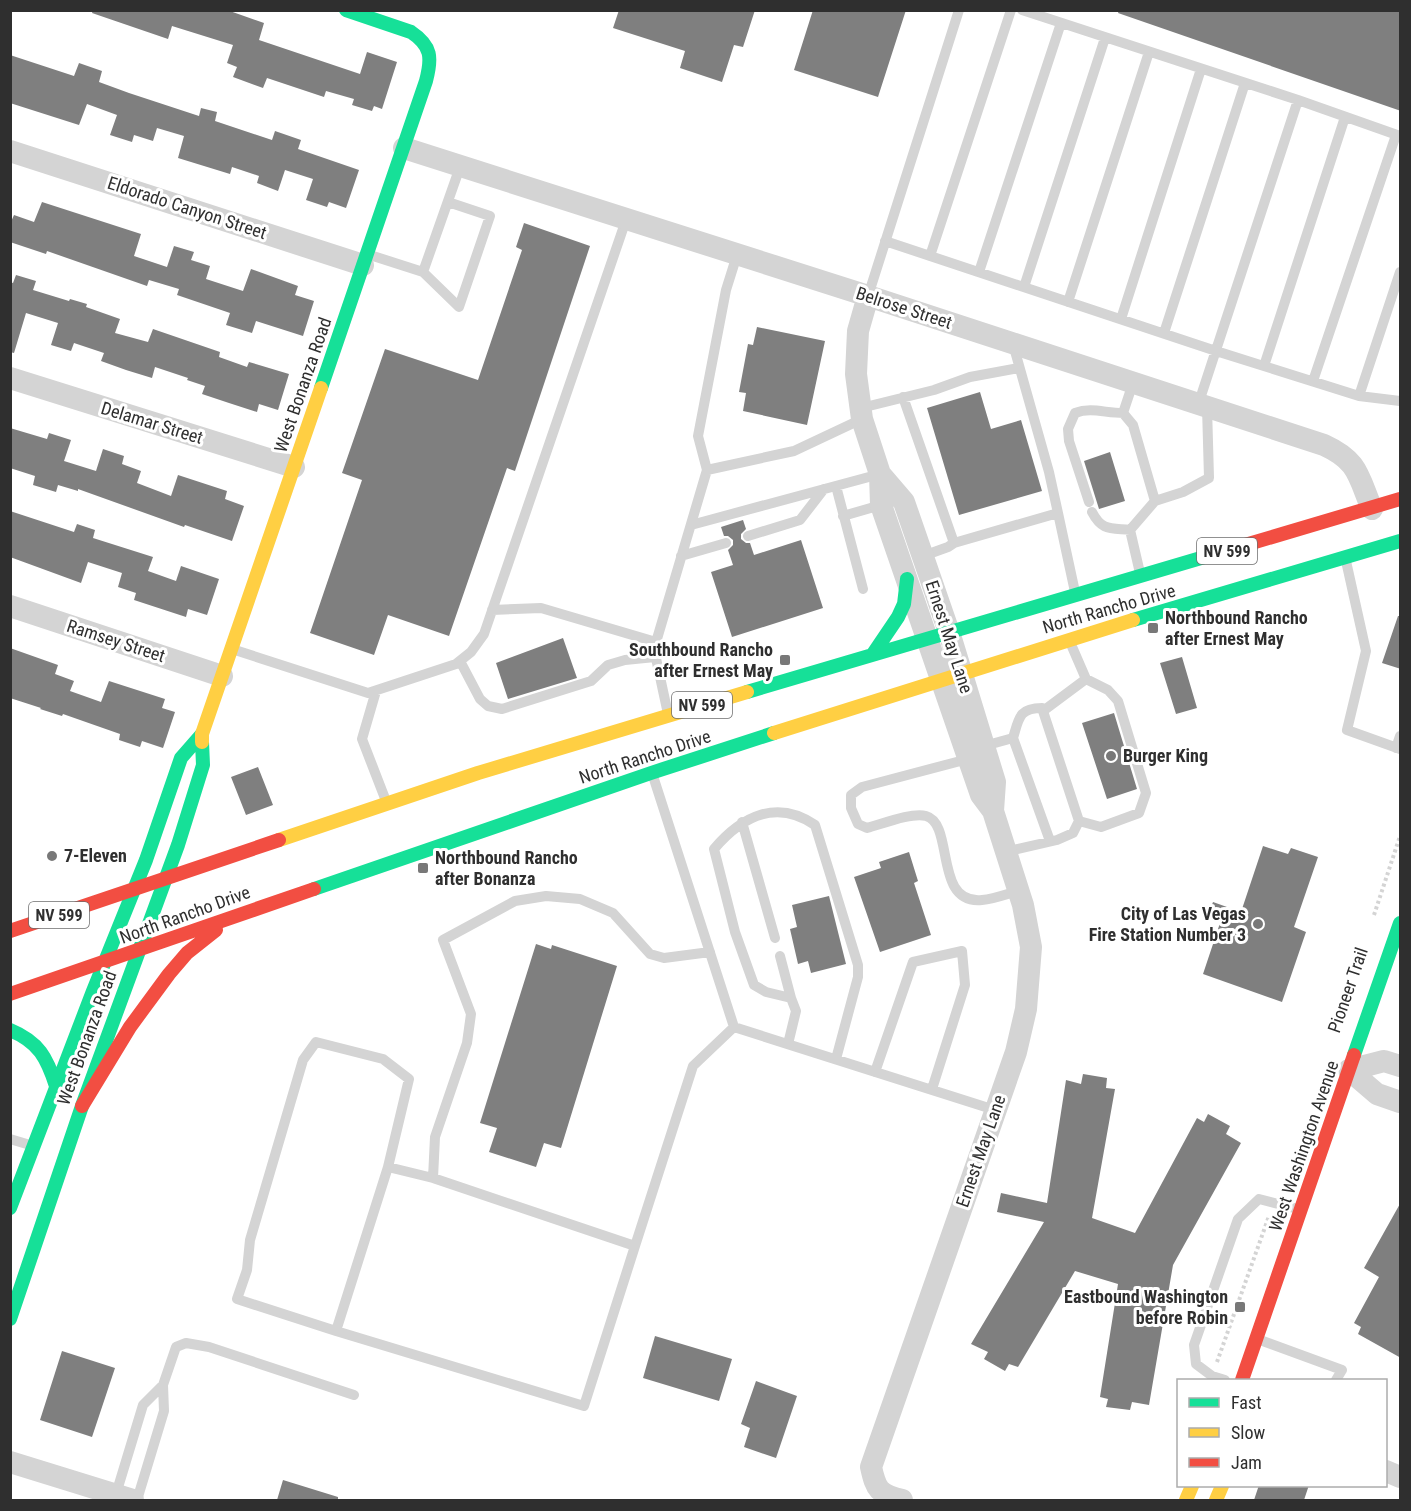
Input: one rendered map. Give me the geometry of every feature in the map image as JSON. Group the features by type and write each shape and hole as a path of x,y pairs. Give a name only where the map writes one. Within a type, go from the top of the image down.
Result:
{"main road":[{"name":"West Bonanza Road","path":"10,1319 14,1296 137,951 165,879 203,765 202,734 429,70 430,54 419,36 346,10"},
{"name":"North Rancho Drive","path":"10,931 478,773 926,638 1401,499"},
{"name":"North Rancho Drive","path":"10,994 651,773 1069,639 1401,541"},
{"path":"873,654 904,604 907,579"},
{"name":"West Bonanza Road","path":"10,1208 134,890 181,758 202,734"},
{"path":"82,1106 130,1028 169,974 187,952 230,917"},
{"name":"West Washington Avenue","path":"1242,1379 1401,923"},
{"path":"10,1030 30,1039 38,1047 48,1060 56,1086"}],"street":[{"name":"Belrose Street","path":"404,148 1324,445 1341,453 1352,462 1372,509"},
{"name":"Eldorado Canyon Street","path":"10,151 365,260"},
{"name":"Ernest May Lane","path":"868,296 858,331 856,374 862,413 880,474 881,506 926,638 951,676 976,753 981,795 993,810 1018,891 1031,947 1026,1009 1016,1052 871,1467 875,1486 885,1496 902,1500"},
{"name":"Delamar Street","path":"10,378 294,467"},
{"name":"Ernest May Lane","path":"880,474 904,502 950,632 951,676"},
{"name":"Ramsey Street","path":"10,606 222,676"},
{"path":"1349,1070 1384,1061 1401,1066"},
{"path":"1349,1070 1377,1094 1401,1102"},
{"path":"10,1462 128,1498"},
{"path":"1387,1471 1401,1477"}],"lane":[{"path":"868,296 959,10"},
{"path":"930,256 1011,10"},
{"path":"1022,10 1298,100 1398,136 1312,381"},
{"path":"979,272 1061,23"},
{"path":"1023,287 1105,38"},
{"path":"1068,302 1149,52"},
{"path":"1120,319 1201,69"},
{"path":"1164,333 1245,83"},
{"path":"1130,530 1155,501 1183,492 1209,478 1202,406 1215,351 1298,100"},
{"path":"1264,366 1345,117"},
{"path":"423,272 460,167"},
{"path":"365,260 423,272 459,307 490,216 448,202"},
{"path":"231,649 368,693 456,664 471,652 484,634 626,220"},
{"path":"885,241 1215,351 1359,396 1401,401"},
{"path":"668,715 654,649 708,470 698,436 726,290 737,255"},
{"path":"1359,396 1396,302 1401,272"},
{"path":"1013,344 1049,472 1076,595"},
{"path":"708,470 794,451 862,413 903,397 934,390 970,377 1019,369"},
{"path":"1123,413 1132,383"},
{"path":"903,397 954,543"},
{"path":"1123,413 1106,413 1087,408 1075,413 1068,429 1069,441 1090,507 1097,521 1104,528 1130,530"},
{"path":"1123,413 1133,425 1155,501"},
{"path":"691,525 880,474"},
{"path":"836,486 863,589"},
{"path":"748,536 800,520 824,489"},
{"path":"843,516 881,506"},
{"path":"923,556 954,543 1058,513"},
{"path":"1130,530 1141,576"},
{"path":"681,556 726,543"},
{"path":"1346,558 1366,651 1347,730 1398,749 1401,736"},
{"path":"492,610 541,608 656,642"},
{"path":"1069,639 1086,679 1108,690 1118,701 1146,793 1139,813 1101,826 1079,821"},
{"path":"460,661 480,699 488,706 502,709 591,681 608,665 625,660 655,657"},
{"path":"1043,711 1086,679"},
{"path":"376,691 362,739 388,804"},
{"path":"1005,852 1050,841 1073,833 1079,821 1042,708 1029,708 1019,717 1013,738 1050,841"},
{"path":"1013,738 976,753 862,787 851,795 851,808 858,824 867,828 909,817 927,816 937,824 955,889 966,898 981,901 1018,891"},
{"path":"651,773 734,1027"},
{"path":"791,998 766,992 754,985 735,932 714,849 742,822 767,813 783,811 802,816 815,825 858,965 858,977 836,1059"},
{"path":"742,822 775,938"},
{"path":"434,1178 435,1137 467,1043 471,1014 443,940 515,902 546,896 580,899 613,913 651,954 664,958 710,952"},
{"path":"875,1072 913,962 962,951 965,985 932,1089"},
{"path":"780,956 796,1011 788,1044"},
{"path":"734,1027 995,1110"},
{"path":"336,1330 388,1167 408,1080 383,1059 316,1042 303,1060 250,1239 246,1270 237,1299 336,1330 584,1406 693,1066 734,1027"},
{"path":"10,1139 33,1146"},
{"path":"388,1167 434,1178 635,1246"},
{"path":"1222,1379 1212,1376 1196,1364 1194,1345 1238,1219 1259,1199 1301,1209"},
{"path":"1256,1338 1342,1370 1337,1379"},
{"path":"128,1498 154,1443 164,1411 163,1385 176,1347 186,1343 209,1347 354,1395"},
{"path":"128,1498 133,1436 143,1405 163,1385"},
{"path":"133,1436 154,1443"}],"path":[{"path":"1373,918 1401,836"},
{"path":"1212,1376 1274,1203"}],"building":[{"path":"93,10 227,10 264,23 259,40 360,74 367,52 397,62 382,109 374,106 372,111 352,105 354,99 326,91 324,97 267,78 263,88 233,77 237,67 227,63 233,45 172,26 168,39 92,13"},
{"path":"619,10 755,10 743,47 734,45 722,82 680,68 685,51 613,28"},
{"path":"813,10 906,10 878,97 794,70"},
{"path":"1119,10 1401,10 1401,111 1118,13"},
{"path":"10,55 74,76 79,63 102,71 99,82 129,93 199,116 201,108 217,112 215,121 272,140 275,131 301,140 298,149 359,170 346,208 329,202 327,207 306,200 313,179 285,170 278,191 257,183 259,176 232,167 230,174 178,158 184,136 157,128 153,141 134,135 132,142 110,135 117,115 87,104 79,125 10,103"},
{"path":"42,202 141,234 134,256 167,267 174,246 194,252 191,260 210,266 206,279 243,291 251,269 298,286 295,295 314,301 303,336 256,321 252,333 226,325 230,313 177,295 179,289 149,280 147,286 47,251 46,254 10,242 10,224 14,215 34,222"},
{"path":"524,223 590,246 515,471 507,468 449,636 388,615 374,655 310,633 362,480 342,473 385,349 478,380 522,250 516,247"},
{"path":"16,275 36,281 33,290 87,304 86,307 120,319 115,333 148,342 153,329 220,352 219,357 247,367 249,362 289,374 278,410 259,404 257,412 202,394 205,386 155,367 152,378 126,370 101,361 104,353 74,343 71,351 51,345 58,323 26,313 14,353 10,352 10,282 13,283"},
{"path":"757,327 825,341 807,425 743,411 746,393 739,392 748,344 753,345"},
{"path":"980,392 991,429 1021,420 1042,491 959,515 927,408"},
{"path":"10,428 47,439 49,433 71,440 64,461 96,471 103,449 124,456 122,464 141,471 137,483 171,496 178,475 227,491 225,499 244,506 232,541 185,525 184,527 78,489 78,491 58,485 56,492 33,485 35,476 10,468"},
{"path":"1110,452 1125,501 1099,509 1084,461"},
{"path":"10,511 74,532 77,524 95,530 93,538 153,557 148,571 176,581 181,566 219,579 207,615 188,609 186,617 134,600 136,593 118,587 122,573 88,562 81,583 10,557"},
{"path":"743,520 746,529 741,534 741,539 750,543 754,555 801,540 823,608 732,637 711,572 733,565 728,550 733,545 733,540 724,536 721,527"},
{"path":"1398,616 1401,616 1401,669 1382,663"},
{"path":"563,638 577,678 508,699 496,663"},
{"path":"10,648 58,665 55,674 74,681 70,691 101,702 109,681 165,699 162,708 175,712 163,748 142,741 140,747 119,740 120,734 10,698"},
{"path":"1182,657 1197,708 1176,714 1160,663"},
{"name":"Burger King","path":"1114,713 1137,789 1107,799 1082,723"},
{"path":"258,767 273,805 246,815 231,777"},
{"name":"City of Las Vegas Fire Station Number 3","path":"1263,846 1288,854 1291,848 1318,857 1294,927 1306,932 1282,1002 1203,974 1221,920 1208,916 1213,902 1241,912"},
{"path":"909,852 918,881 914,883 931,935 880,952 854,877 881,868 879,862"},
{"path":"829,896 846,964 811,973 808,961 798,964 790,929 797,927 792,905"},
{"path":"536,944 551,949 552,945 617,966 561,1148 544,1143 536,1167 489,1152 497,1128 480,1123"},
{"path":"1083,1074 1107,1078 1106,1088 1115,1089 1092,1218 1135,1233 1197,1118 1204,1122 1208,1114 1230,1126 1226,1134 1241,1143 1173,1265 1149,1405 1132,1402 1130,1410 1106,1407 1108,1399 1100,1397 1118,1284 1075,1271 1018,1367 1009,1364 1005,1371 984,1359 988,1352 971,1344 1044,1222 997,1212 1001,1193 1047,1203 1066,1080 1081,1084"},
{"path":"1401,1202 1401,1358 1358,1334 1361,1327 1354,1323 1379,1277 1364,1268"},
{"path":"655,1336 732,1359 719,1401 643,1378"},
{"path":"62,1351 115,1368 92,1437 40,1420"},
{"path":"756,1381 797,1396 776,1458 744,1447 750,1428 741,1424"},
{"path":"283,1480 338,1497 338,1500 277,1500"},
{"path":"1258,1487 1308,1487 1304,1500 1254,1500"}],"traffic: fast":[{"path":"321,388 426,81 429,66 427,48 411,32 346,10"},
{"path":"1133,620 1400,541"},
{"path":"747,692 1245,545"},
{"path":"873,654 904,604 907,579"},
{"path":"314,889 774,733"},
{"path":"10,1208 146,860 181,758 202,734"},
{"path":"10,1319 82,1106 178,845 203,765 202,742"},
{"path":"1354,1055 1400,923"},
{"path":"10,1030 28,1040 41,1052 56,1086"}],"traffic: slow":[{"path":"202,742 202,734 321,388"},
{"path":"774,733 1133,620"},
{"path":"279,840 478,773 747,692"},
{"path":"1186,1500 1192,1487"},
{"path":"1216,1500 1222,1487"}],"traffic: jam":[{"path":"1245,545 1400,499"},
{"path":"10,931 279,840"},
{"path":"10,994 314,889"},
{"path":"82,1106 130,1027 169,974 187,953 216,930"},
{"path":"1242,1379 1354,1055"}],"place":[{"name":"Northbound Rancho after Ernest May","path":"1153,628"},
{"name":"Southbound Rancho after Ernest May","path":"785,660"},
{"name":"Burger King","path":"1111,756"},
{"name":"7-Eleven","path":"52,856"},
{"name":"Northbound Rancho after Bonanza","path":"423,868"},
{"name":"City of Las Vegas Fire Station Number 3","path":"1258,924"},
{"name":"Eastbound Washington before Robin","path":"1240,1307"}]}
